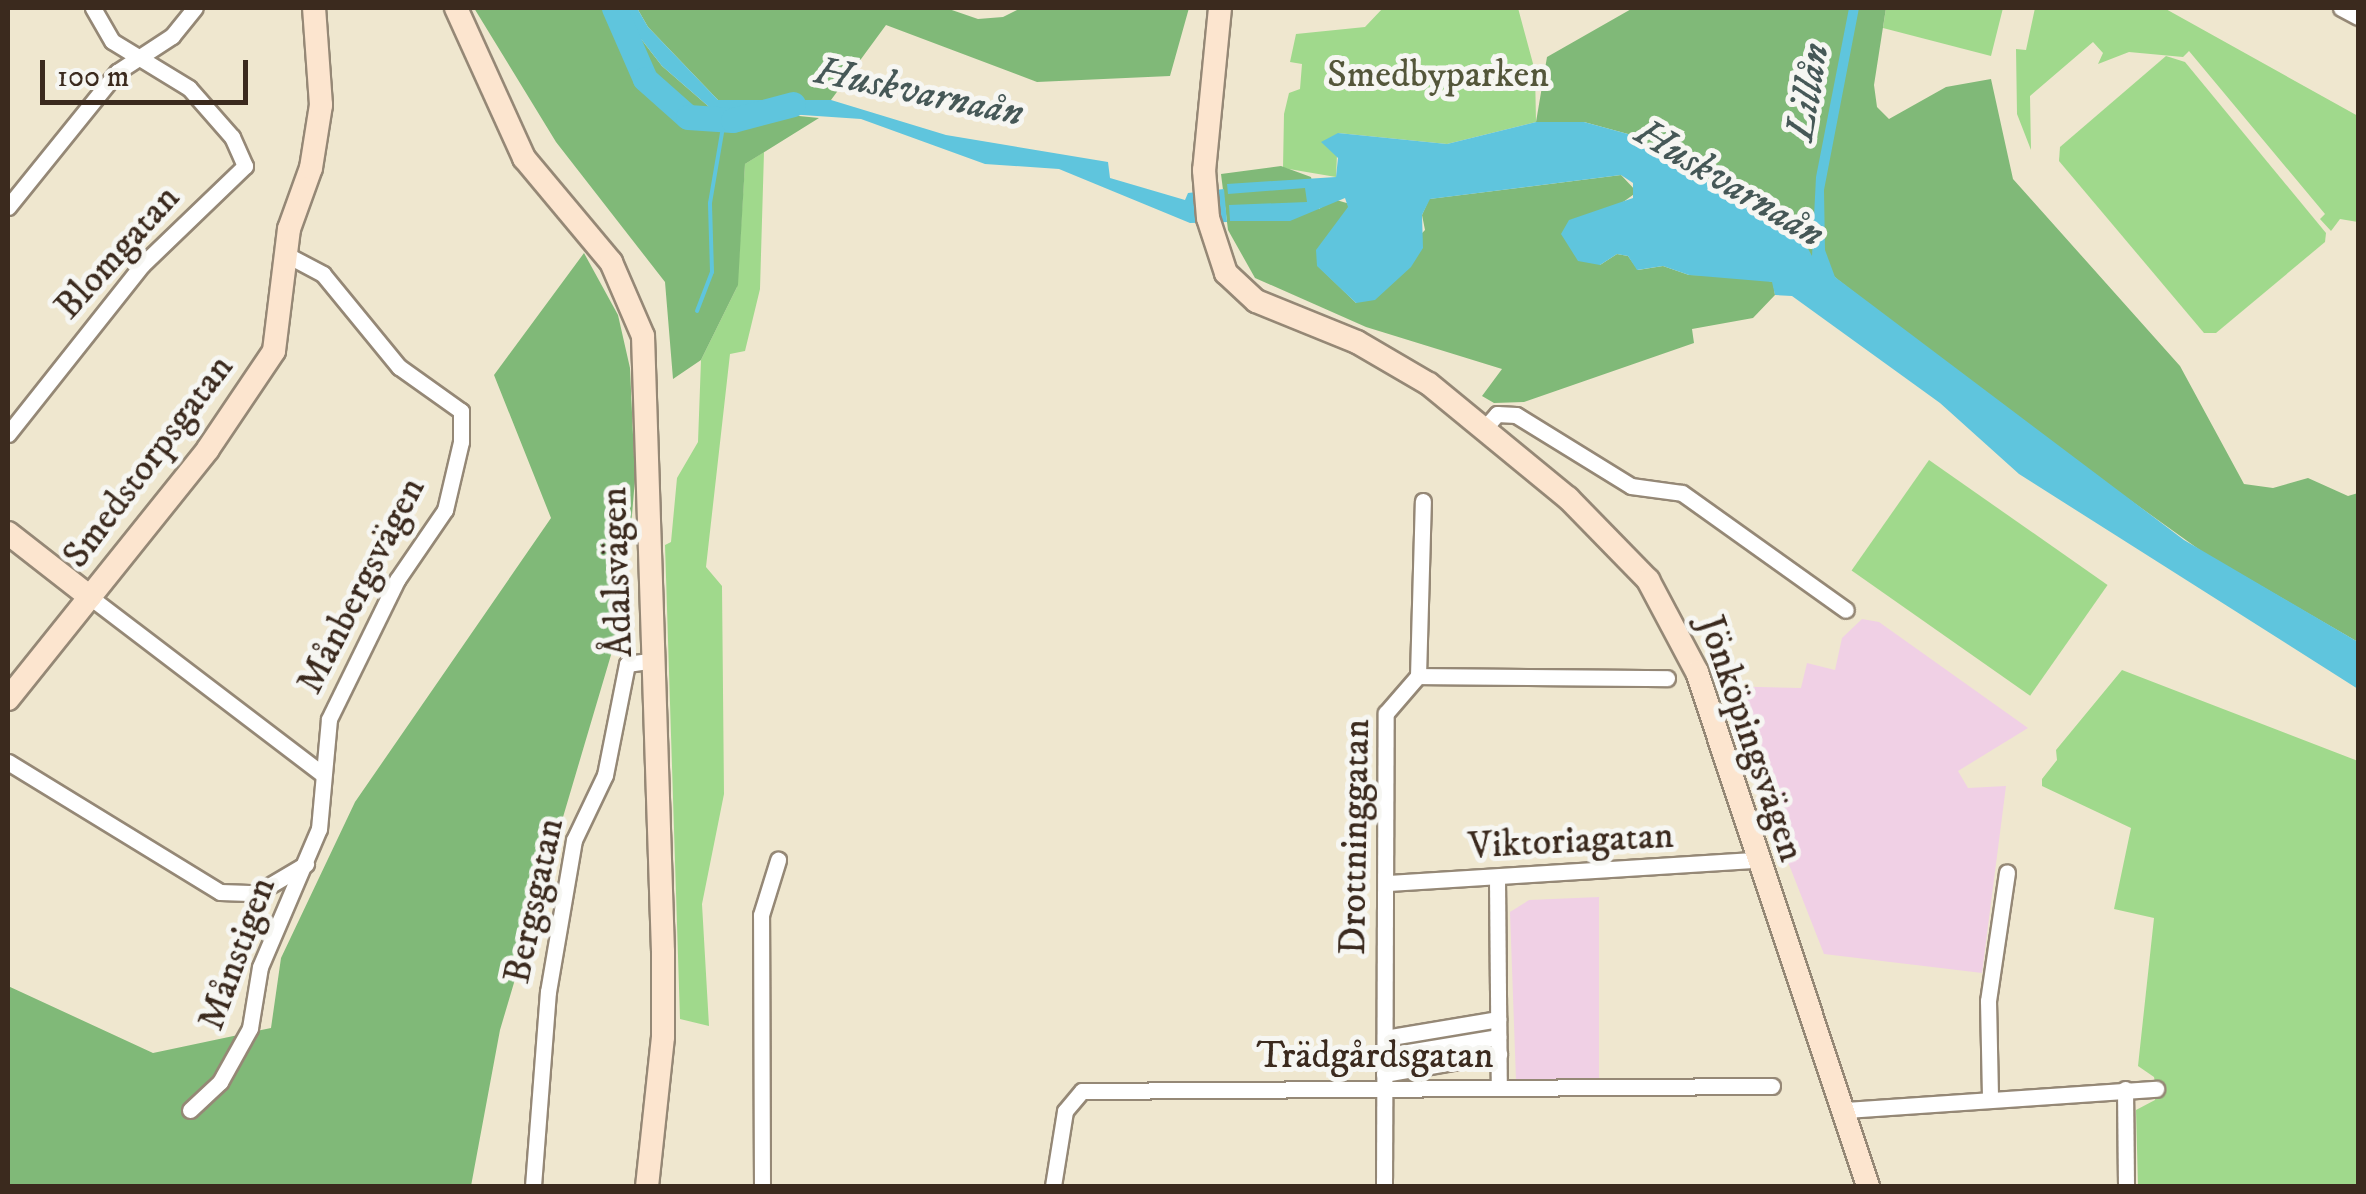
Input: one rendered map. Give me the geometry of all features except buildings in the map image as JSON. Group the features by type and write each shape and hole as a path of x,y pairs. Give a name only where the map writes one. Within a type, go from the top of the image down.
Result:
{"street":[{"path":"93,8 112,41 142,57"},
{"path":"8,207 117,72 172,36 195,8"},
{"name":"Smedstorpsgatan","path":"8,699 260,378 274,351 285,254 321,105 314,8"},
{"name":"Ådalsvägen","path":"456,8 524,158 610,262 643,336 663,1037 648,1186"},
{"name":"Jönköpingsvägen","path":"1220,8 1204,170 1210,228 1221,264 1244,294 1386,356 1484,428 1601,527 1663,601 1697,672 1757,860 1846,1110 1868,1186"},
{"path":"2341,8 2358,17"},
{"name":"Blomgatan","path":"8,434 142,265 245,166 232,138 190,88 142,57"},
{"name":"Månbergsvägen","path":"285,254 323,274 399,367 461,411 445,510 397,580 329,718 320,829 306,864"},
{"path":"1484,428 1498,414 1516,414 1630,486 1682,493 1846,610"},
{"path":"1423,501 1418,676 1667,678"},
{"path":"8,533 322,774"},
{"name":"Bergsgatan","path":"533,1186 548,992 574,840 605,775 627,664 655,660"},
{"name":"Drottninggatan","path":"1384,1186 1386,713 1418,676"},
{"path":"8,762 220,892 258,893 306,864"},
{"path":"762,1186 761,915 778,860"},
{"name":"Viktoriagatan","path":"1388,883 1757,860"},
{"name":"Månstigen","path":"190,1110 220,1082 250,1028 260,968 306,864"},
{"path":"1990,1096 1988,1001 2007,872"},
{"path":"1497,879 1499,1088"},
{"path":"1385,1038 1498,1020"},
{"path":"1384,1056 1498,1046"},
{"path":"1384,1082 1498,1046"},
{"name":"Trädgårdsgatan","path":"1052,1186 1062,1121 1077,1092 1384,1082 1499,1088 1772,1086"},
{"path":"1846,1110 1990,1096 2156,1088"},
{"path":"2124,1089 2126,1186"}],"shaded area":[{"path":"1862,619 1879,622 2028,728 1958,771 1968,788 2006,786 1982,973 1824,954 1719,686 1801,688 1807,663 1835,670 1842,638"},
{"path":"1599,897 1599,1081 1516,1080 1510,912 1529,900"}],"green space":[{"path":"474,8 617,8 662,66 723,119 760,112 819,118 745,164 738,285 701,360 673,379 665,282 556,142"},
{"path":"637,8 946,8 978,19 1003,17 1021,8 1189,8 1170,76 1037,82 886,25 831,100 718,100 648,27"},
{"name":"Smedbyparken","path":"1383,8 1518,8 1535,71 1536,122 1447,144 1338,133 1336,177 1283,168 1284,114 1289,93 1300,89 1302,64 1290,62 1296,34 1365,27"},
{"path":"1633,8 1886,8 1874,85 1877,107 1889,119 1946,87 1991,79 2013,179 2180,366 2244,484 2273,488 2308,478 2348,496 2358,493 2358,642 2204,553 2010,414 1837,279 1801,247 1792,219 1774,206 1725,189 1628,134 1584,122 1536,122 1547,57"},
{"path":"1886,8 2003,8 1991,56 1883,28"},
{"path":"2035,8 2164,8 2358,116 2358,222 2340,219 2331,231 2320,219 2325,214 2189,51 2183,57 2129,52 2098,64 2103,53 2093,42 2030,96 2031,150 2017,114 2016,49 2026,50"},
{"path":"2166,56 2185,62 2326,233 2325,242 2216,333 2204,333 2059,161 2060,147"},
{"path":"764,152 760,289 745,351 730,354 706,567 722,586 724,794 702,904 709,1026 680,1019 665,545 671,542 677,478 698,442 701,360 737,287 745,164"},
{"path":"1281,166 1311,177 1319,209 1333,199 1350,204 1317,265 1356,303 1425,230 1422,215 1429,199 1621,175 1637,192 1619,205 1600,265 1617,254 1628,256 1638,270 1663,266 1689,275 1748,276 1773,282 1775,295 1753,318 1692,329 1694,343 1524,402 1494,403 1482,396 1502,369 1366,327 1255,278 1228,230 1221,174"},
{"path":"584,253 618,315 630,368 635,479 624,611 500,1030 471,1186 8,1186 8,986 153,1053 271,1028 281,958 355,802 551,518 494,375"},
{"path":"1929,460 2108,585 2030,696 1852,571"},
{"path":"2122,670 2358,761 2358,1186 2138,1186 2136,1110 2155,1100 2156,1089 2154,1077 2138,1066 2154,918 2114,909 2131,828 2042,786 2042,779 2057,760 2056,750"}],"water":[{"name":"Huskvarnaån","path":"617,8 637,8 648,27 718,100 831,100 946,135 1108,162 1110,178 1185,200 1188,193 1224,189 1227,222 1190,223 1059,169 985,164 861,119 760,112 723,119 662,66"},
{"path":"1849,8 1859,8 1824,190 1825,250 1835,277 2184,540 2358,642 2358,689 2019,474 1940,403 1792,296 1775,295 1772,282 1689,275 1663,266 1637,270 1628,256 1617,254 1600,265 1578,261 1561,234 1569,220 1633,198 1633,183 1621,175 1430,199 1422,215 1423,248 1411,267 1375,300 1356,303 1317,266 1316,250 1348,207 1345,198 1290,221 1230,221 1229,205 1307,202 1305,188 1228,194 1227,184 1336,177 1338,158 1321,142 1338,133 1447,144 1536,122 1584,122 1628,134 1725,189 1774,206 1792,219 1812,256 1816,177"}],"waterway":[{"name":"Huskvarnaån","path":"614,8 645,79 688,117 733,120 793,104"},
{"path":"697,311 712,272 710,203 724,121"}],"water label":[{"name":"Lillån","path":"1809,92"}]}
